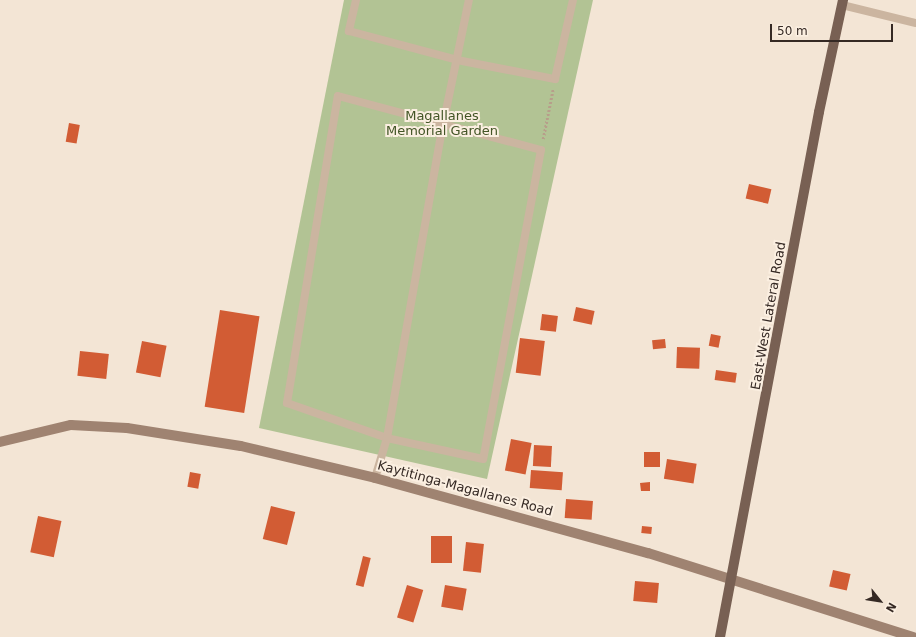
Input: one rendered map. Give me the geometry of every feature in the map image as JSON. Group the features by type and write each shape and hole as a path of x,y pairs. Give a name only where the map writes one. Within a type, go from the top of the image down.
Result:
{"main road":[{"name":"East-West Lateral Road","path":"720,637 733,580 819,112 843,3"},
{"name":"Kaytitinga-Magallanes Road","path":"0,442 71,425 127,428 241,446 375,478 648,553 913,637"}],"lane":[{"path":"356,0 349,31 457,60 555,79 573,0"},
{"path":"375,478 387,438 443,125 469,0"},
{"path":"843,3 916,23"},
{"path":"338,96 541,150 483,459 387,438 287,403 338,96"}],"path":[{"path":"541,150 555,79"}],"green space":[{"name":"Magallanes Memorial Garden","path":"344,0 593,0 487,479 259,428"}],"building":[{"path":"69,123 80,125 77,144 66,142"},
{"path":"749,184 771,189 768,204 746,199"},
{"path":"576,307 595,311 592,325 573,321"},
{"path":"220,310 260,316 244,413 205,407"},
{"path":"542,314 558,316 556,332 540,330"},
{"path":"711,334 721,336 719,348 709,346"},
{"path":"520,338 545,341 541,376 516,373"},
{"path":"665,339 666,348 653,349 652,340"},
{"path":"142,341 167,346 160,377 136,372"},
{"path":"677,347 700,348 699,369 676,368"},
{"path":"80,351 109,354 106,379 77,376"},
{"path":"716,370 737,373 735,383 715,380"},
{"path":"511,439 532,443 526,474 505,470"},
{"path":"534,445 552,446 551,467 533,466"},
{"path":"644,452 660,452 660,467 644,467"},
{"path":"667,459 697,464 694,483 664,479"},
{"path":"531,470 563,472 562,490 530,488"},
{"path":"190,472 201,474 198,489 187,487"},
{"path":"650,482 650,491 641,491 640,483"},
{"path":"566,499 593,501 592,520 565,518"},
{"path":"271,506 295,512 287,545 263,539"},
{"path":"38,516 61,521 54,557 30,552"},
{"path":"642,526 652,527 651,534 641,533"},
{"path":"431,536 452,536 452,563 431,563"},
{"path":"466,542 484,544 481,573 463,571"},
{"path":"363,556 371,558 364,587 356,585"},
{"path":"833,570 851,574 847,591 829,587"},
{"path":"635,581 659,583 657,603 633,601"},
{"path":"407,585 423,590 413,622 397,618"},
{"path":"445,585 467,589 463,610 441,607"}]}
